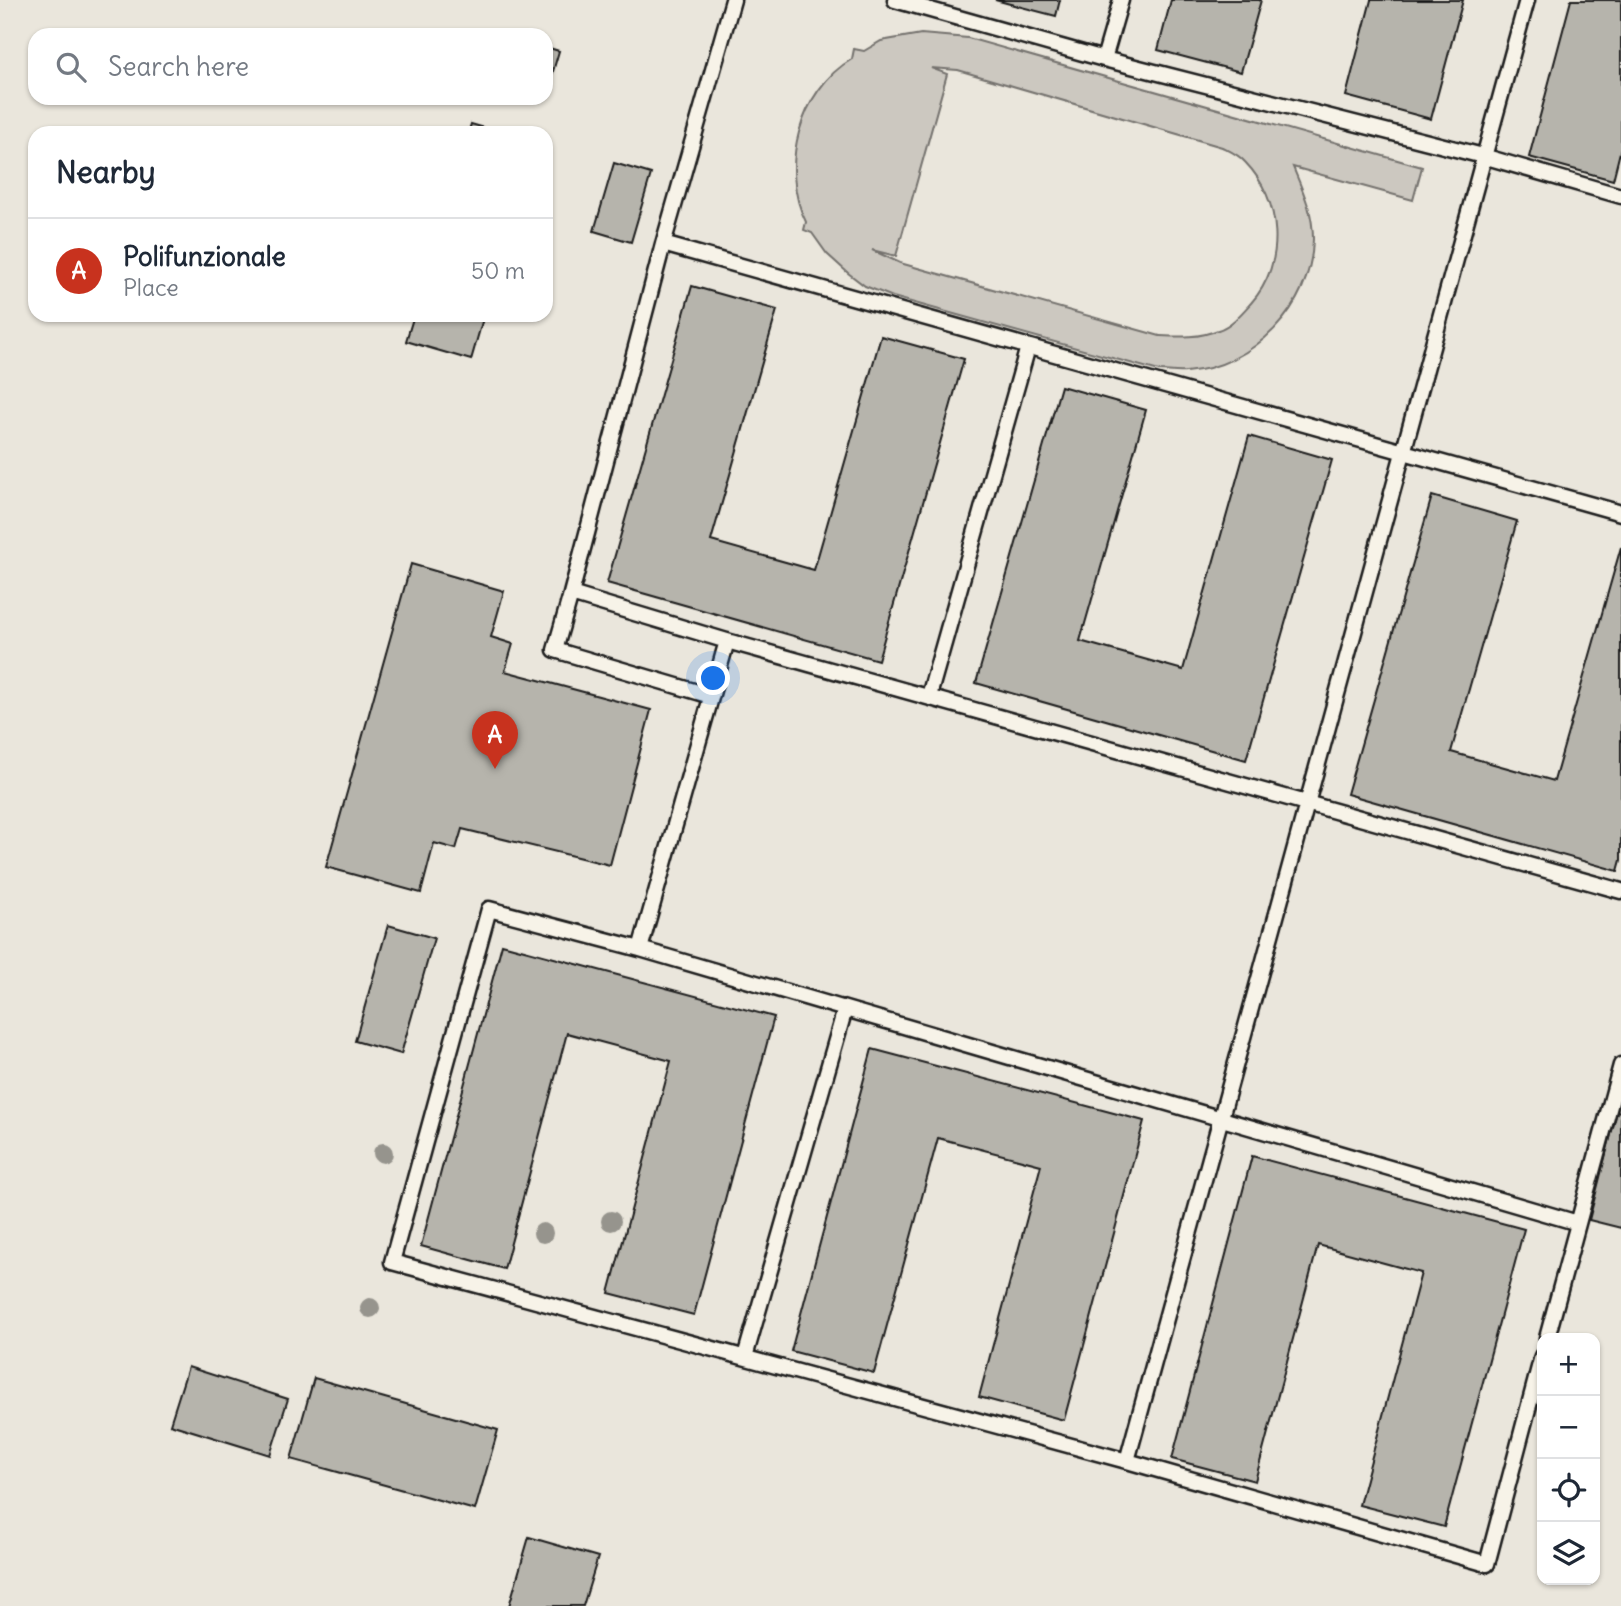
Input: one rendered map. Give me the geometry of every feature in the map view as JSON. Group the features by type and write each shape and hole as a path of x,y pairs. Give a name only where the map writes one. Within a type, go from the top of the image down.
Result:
{"lane":[{"path":"711,696 555,650 663,244 733,0"},
{"path":"895,0 1104,59 1483,156 1621,196"},
{"path":"1104,59 1121,0"},
{"path":"1127,1461 1527,0"},
{"path":"663,244 1621,513"},
{"path":"929,696 1028,347"},
{"path":"571,594 727,641 1621,891"},
{"path":"640,949 727,641"},
{"path":"1537,1375 1487,1564 1127,1461 392,1262 489,909 640,949 1578,1223"},
{"path":"746,1357 845,1009"},
{"path":"1548,1333 1621,1065"}],"shaded area":[{"path":"921,34 968,38 1422,167 1413,200 1293,167 1309,211 1313,239 1310,264 1302,288 1290,310 1255,346 1234,359 1211,368 1186,372 1159,371 893,297 865,286 827,254 812,233 804,230 806,222 794,179 799,132 807,110 834,73 852,59 854,49 864,51 881,41","holes":["931,68 958,70 1222,147 1240,157 1267,194 1275,232 1275,251 1270,269 1263,287 1251,303 1232,322 1211,333 1160,336 900,263 872,250 896,256 947,74"]}],"building":[{"path":"995,0 1060,0 1056,16"},
{"path":"1171,0 1261,0 1241,72 1158,50"},
{"path":"1371,0 1463,0 1431,119 1346,96"},
{"path":"1571,0 1621,0 1621,148 1613,180 1529,157"},
{"path":"553,49 559,51 553,71"},
{"path":"614,163 651,174 631,242 594,231"},
{"path":"692,286 777,310 711,541 814,570 881,336 964,359 878,660 607,583"},
{"path":"412,322 482,322 471,360 406,341"},
{"path":"1061,386 1146,410 1080,641 1183,670 1249,436 1332,460 1246,760 976,683"},
{"path":"1432,496 1517,521 1451,752 1554,781 1621,547 1621,860 1618,871 1347,794"},
{"path":"411,564 504,591 491,637 513,644 505,671 651,710 610,865 462,829 456,849 434,843 421,893 326,867"},
{"path":"388,925 434,938 401,1054 355,1041"},
{"path":"502,944 774,1017 694,1315 609,1293 671,1061 567,1033 504,1269 421,1246"},
{"path":"872,1049 1144,1121 1064,1420 979,1397 1041,1165 938,1138 874,1373 791,1351"},
{"path":"1617,1111 1621,1112 1621,1228 1589,1220"},
{"path":"1252,1156 1524,1229 1444,1527 1359,1505 1421,1273 1318,1245 1255,1481 1172,1459"},
{"path":"188,1367 288,1399 270,1455 170,1424"},
{"path":"314,1378 498,1430 475,1510 291,1459"},
{"path":"529,1537 598,1557 583,1606 509,1606"}],"place":[{"name":"Polifunzionale","path":"495,769"}]}
